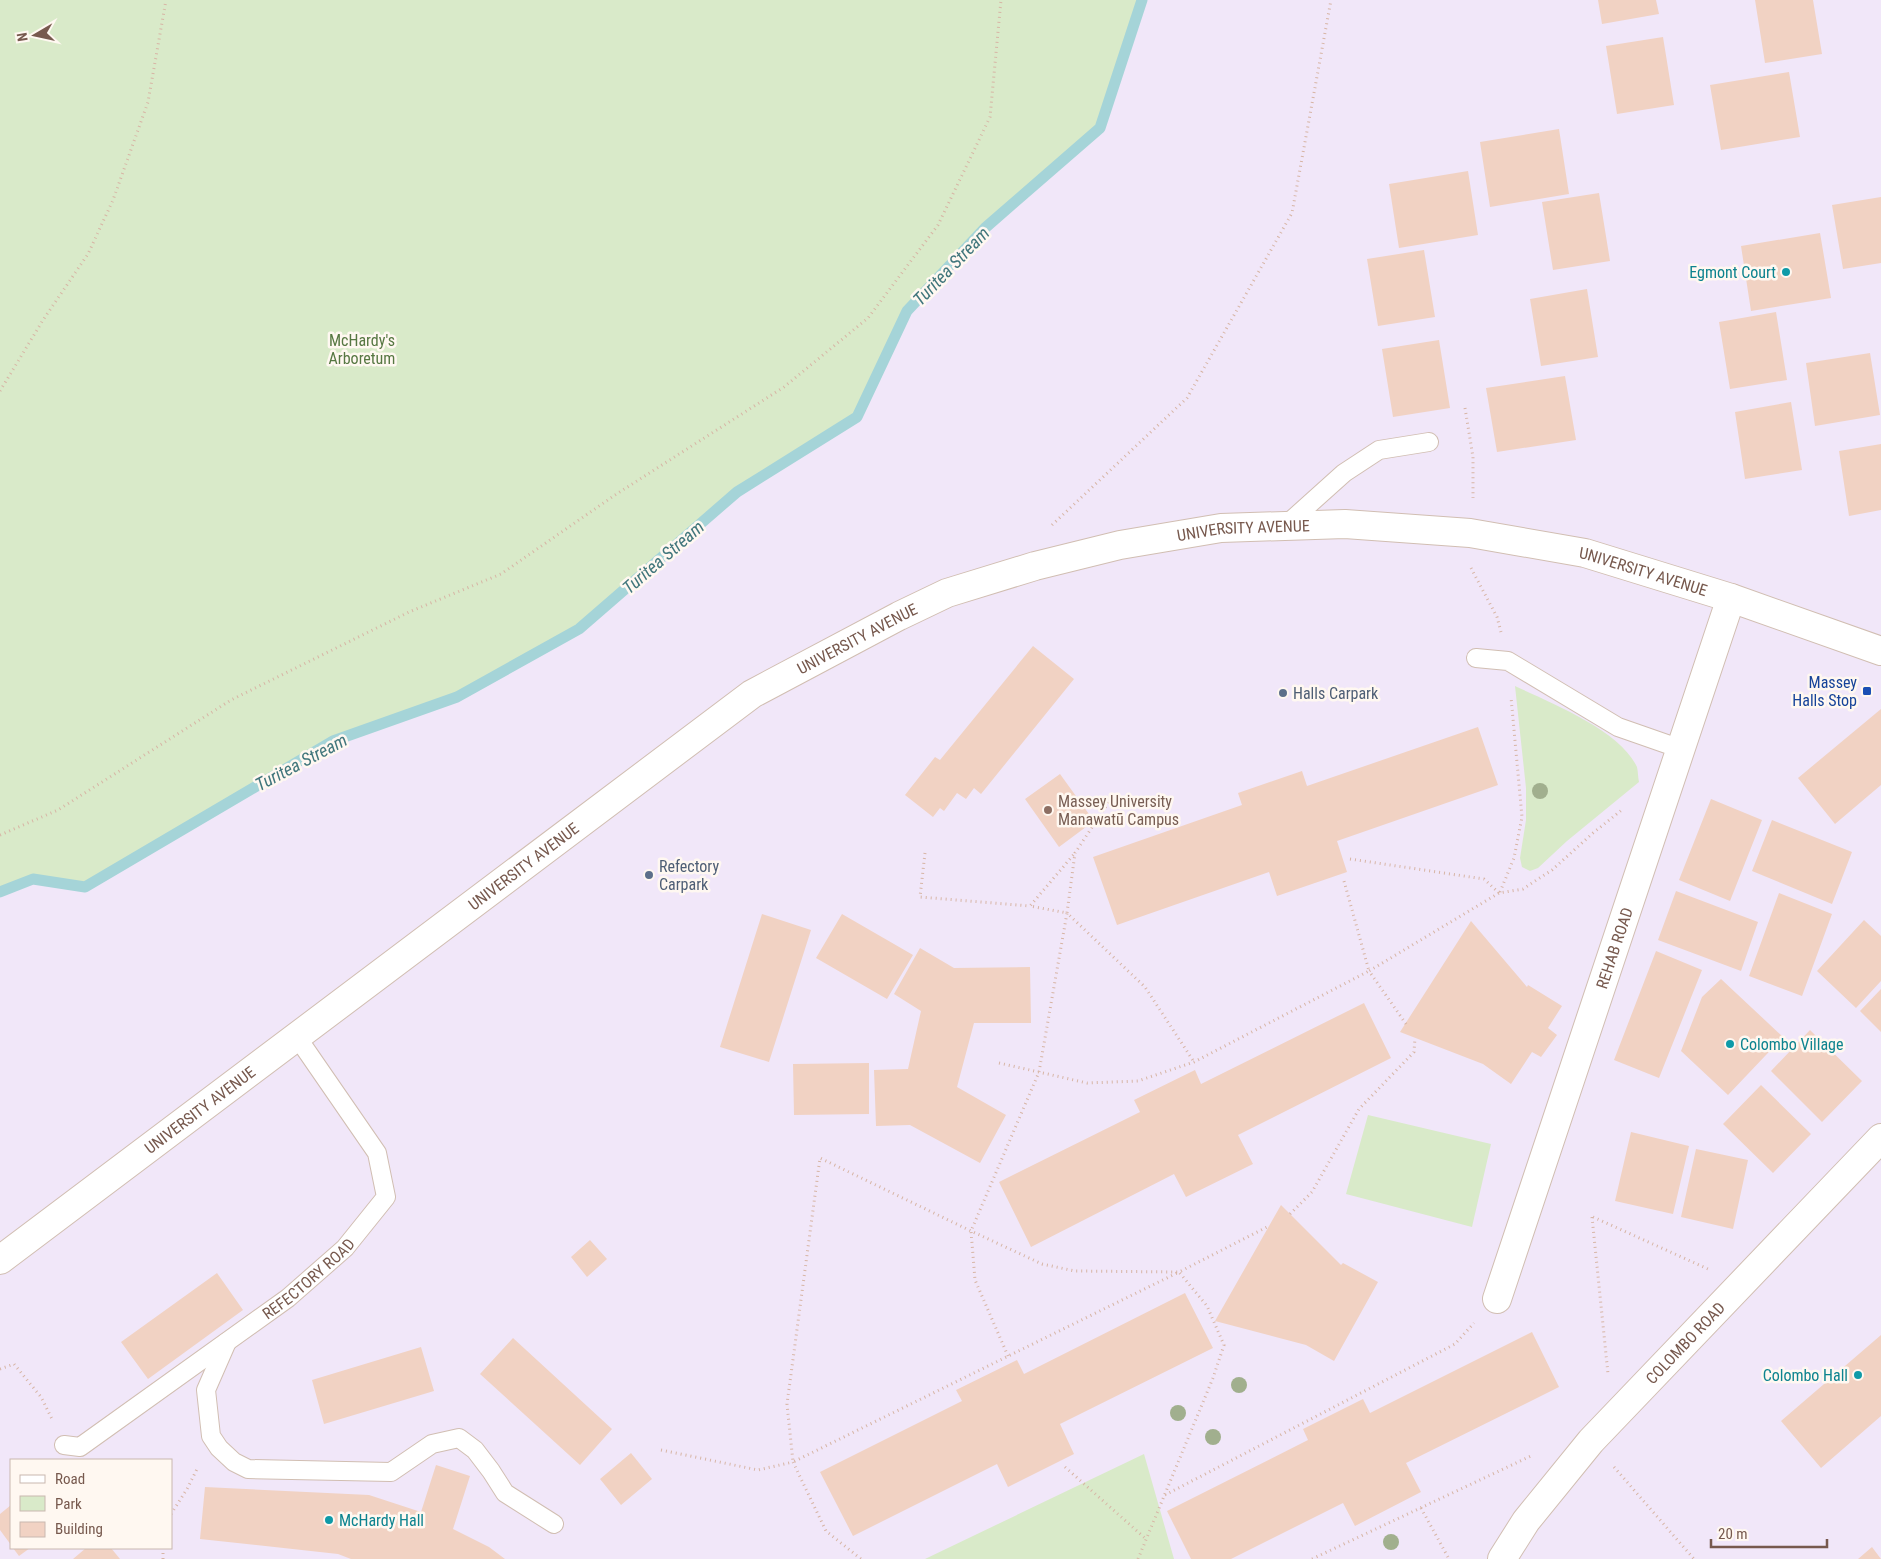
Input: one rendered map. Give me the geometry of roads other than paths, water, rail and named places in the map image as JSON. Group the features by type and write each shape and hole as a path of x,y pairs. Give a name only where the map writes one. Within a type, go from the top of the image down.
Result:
{"street":[{"name":"UNIVERSITY AVENUE","path":"0,1260 752,694 899,616 947,593 1029,568 1120,545 1221,528 1345,524 1470,533 1585,553 1731,598 1881,651"},
{"name":"REHAB ROAD","path":"1497,1299 1731,598"},
{"name":"COLOMBO ROAD","path":"1502,1559 1526,1520 1591,1441 1881,1138"}],"lane":[{"path":"1285,526 1344,473 1379,450 1429,442"},
{"path":"1476,658 1508,661 1618,727 1681,749"},
{"name":"REFECTORY ROAD","path":"64,1445 80,1447 288,1298 345,1248 386,1197 377,1153 297,1036"},
{"path":"228,1341 206,1390 211,1436 219,1448 234,1462 248,1469 391,1472 432,1444 459,1438 475,1450 491,1471 504,1493 554,1524"}],"waterway":[{"name":"Turitea Stream","path":"0,892 33,879 85,887 333,741 457,697 579,629 737,492 857,417 907,311 985,228 1100,128 1142,0"}],"place":[{"name":"Egmont Court","path":"1786,272"},
{"name":"Massey Halls Stop","path":"1867,691"},
{"name":"Halls Carpark","path":"1283,693"},
{"name":"Massey University Manawatū Campus","path":"1048,810"},
{"name":"Refectory Carpark","path":"649,875"},
{"name":"Colombo Village","path":"1730,1044"},
{"name":"Colombo Hall","path":"1858,1375"},
{"name":"McHardy Hall","path":"329,1520"}],"park label":[{"name":"McHardy's Arboretum","path":"362,349"}]}
